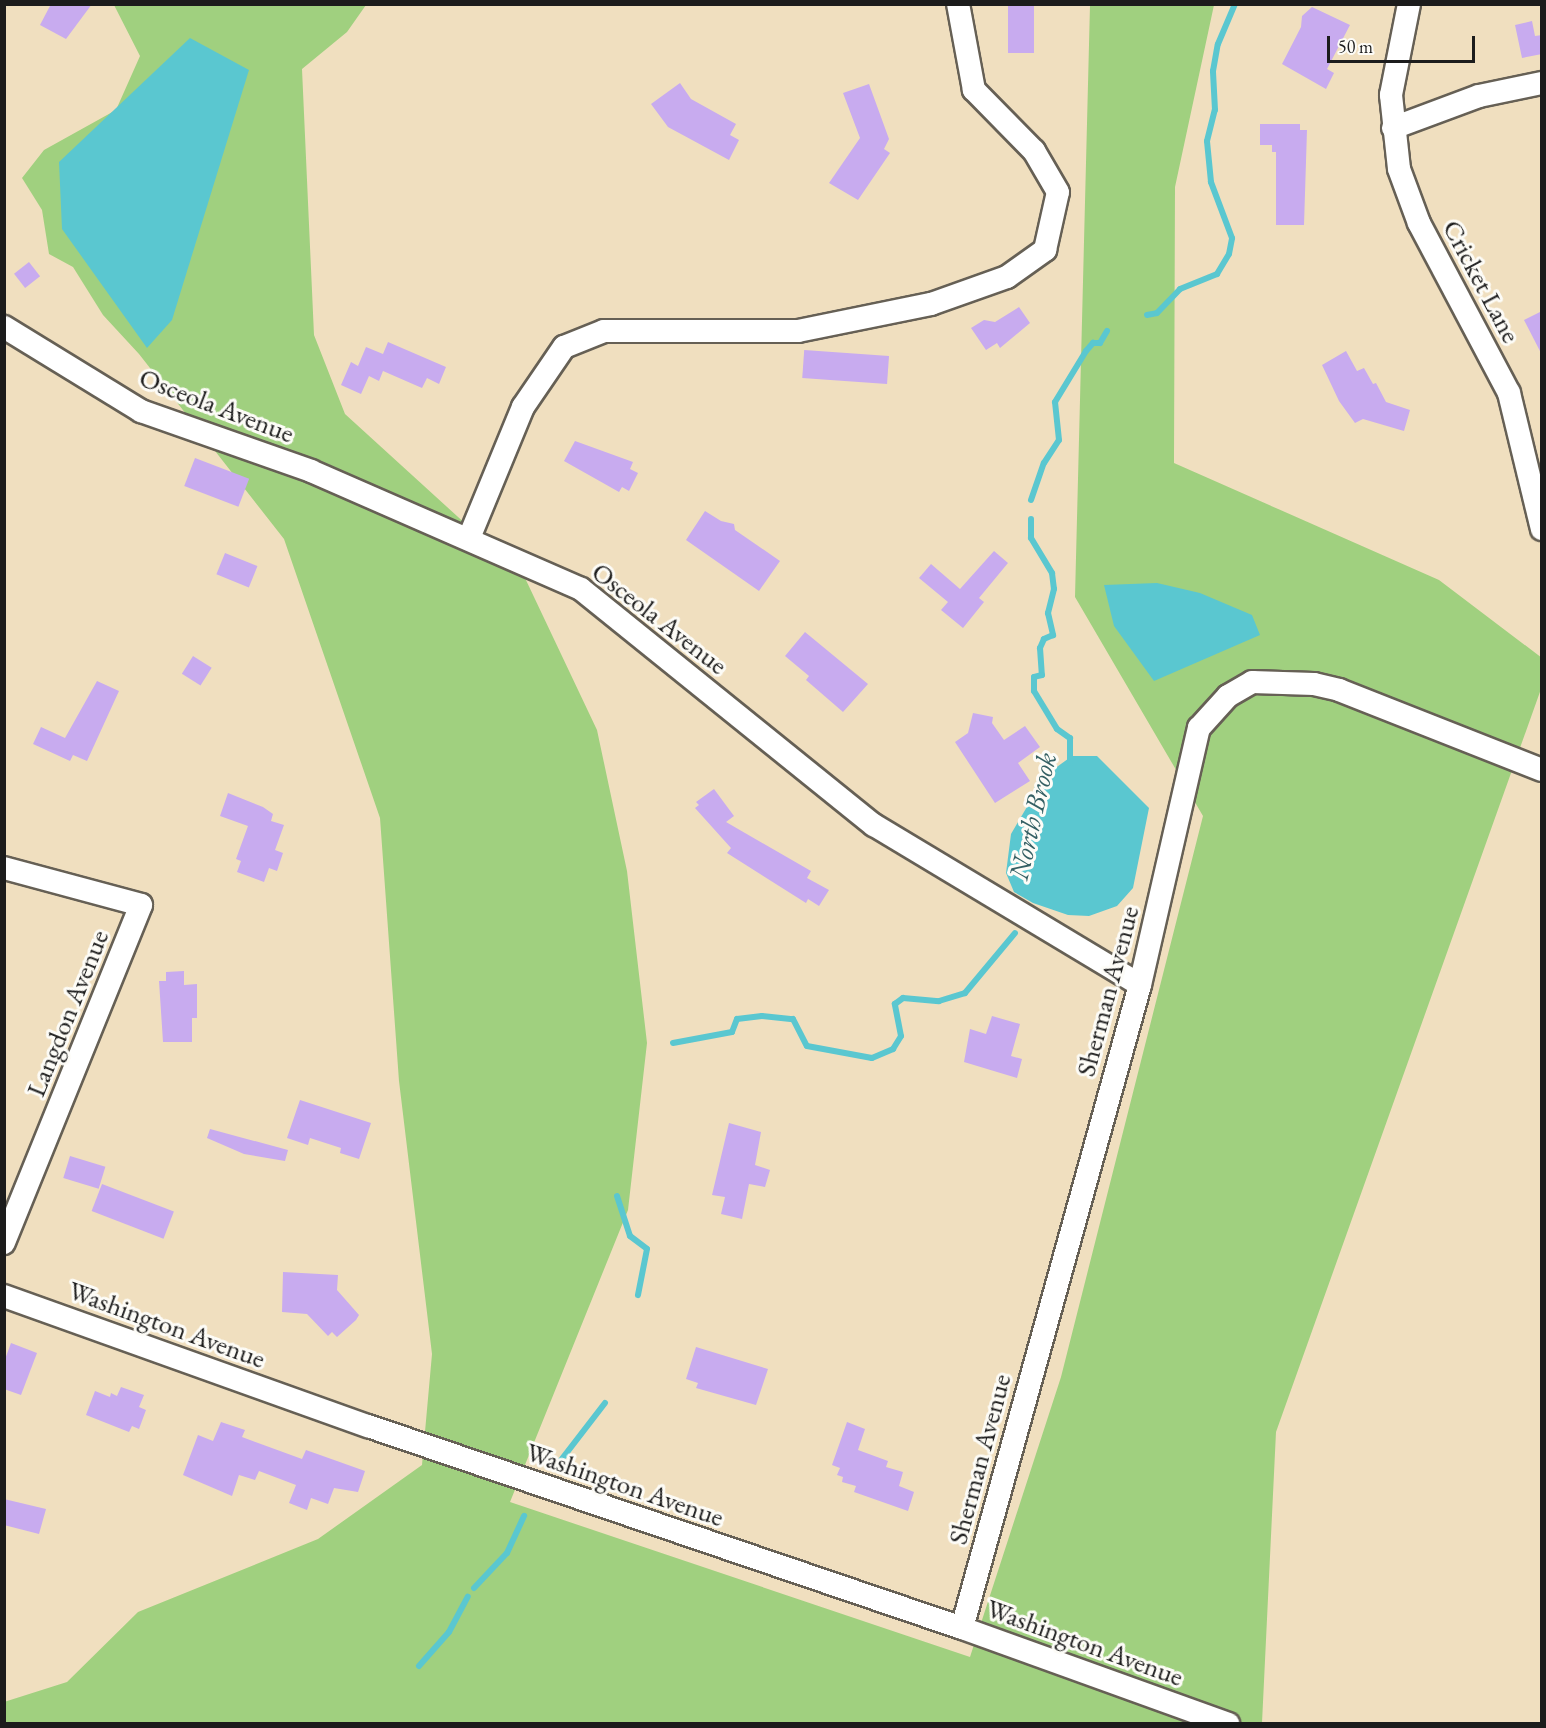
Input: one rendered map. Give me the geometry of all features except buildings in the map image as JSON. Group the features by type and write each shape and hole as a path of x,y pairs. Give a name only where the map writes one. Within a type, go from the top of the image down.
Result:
{"street":[{"path":"469,538 523,407 564,347 604,330 798,331 909,309 1007,277 1045,250 1058,192 1034,151 974,90 958,4"},
{"name":"Cricket Lane","path":"1409,4 1391,95 1399,169 1419,223 1509,393 1542,529"},
{"path":"1393,128 1479,96 1542,83"},
{"name":"Osceola Avenue","path":"4,327 141,411 311,471 581,588 874,825 1140,985"},
{"name":"Sherman Avenue","path":"962,1628 1140,985 1199,728 1228,696 1252,682 1288,681 1339,690 1542,770"},
{"name":"Langdon Avenue","path":"4,868 141,905 4,1243"},
{"name":"Washington Avenue","path":"4,1296 368,1426 962,1628 1228,1724"}],"green space":[{"path":"114,5 366,5 347,32 302,69 314,335 345,414 525,578 597,730 627,871 647,1043 628,1210 510,1502 970,1657 1061,1377 1203,816 1075,597 1090,5 1214,5 1175,187 1174,463 1439,580 1542,658 1541,689 1276,1432 1262,1723 5,1724 4,1702 67,1682 138,1612 318,1539 422,1465 432,1354 399,1081 380,818 284,539 139,354 103,315 73,267 49,254 42,210 22,178 44,150 116,110 140,56"}],"water":[{"path":"190,38 249,70 172,320 147,348 62,229 59,162"},
{"path":"1157,583 1200,593 1252,615 1260,635 1154,681 1114,626 1104,585"},
{"path":"1072,756 1097,756 1149,808 1133,888 1117,906 1089,916 1068,915 1033,903 1014,892 1006,873 1011,834 1031,800 1036,782"}],"waterway":[{"name":"North Brook","path":"1147,315 1157,313 1180,289 1217,274 1229,254 1232,238 1211,182 1207,141 1215,110 1213,71 1218,44 1235,4"},
{"name":"North Brook","path":"1031,500 1044,463 1059,440 1055,402 1086,351 1093,343 1100,343 1107,331"},
{"name":"North Brook","path":"1031,519 1031,538 1052,573 1054,589 1048,613 1053,635 1044,639 1040,648 1042,675 1034,677 1034,691 1057,729 1070,738 1070,763"},
{"name":"North Brook","path":"673,1043 732,1032 737,1019 762,1016 793,1019 807,1046 872,1058 893,1049 901,1036 895,1004 903,998 939,1001 965,993 1015,933"},
{"name":"North Brook","path":"617,1196 630,1236 647,1249 638,1295"},
{"name":"North Brook","path":"558,1464 605,1403"},
{"name":"North Brook","path":"474,1588 507,1553 524,1516"},
{"name":"North Brook","path":"419,1666 449,1632 468,1597"}]}
